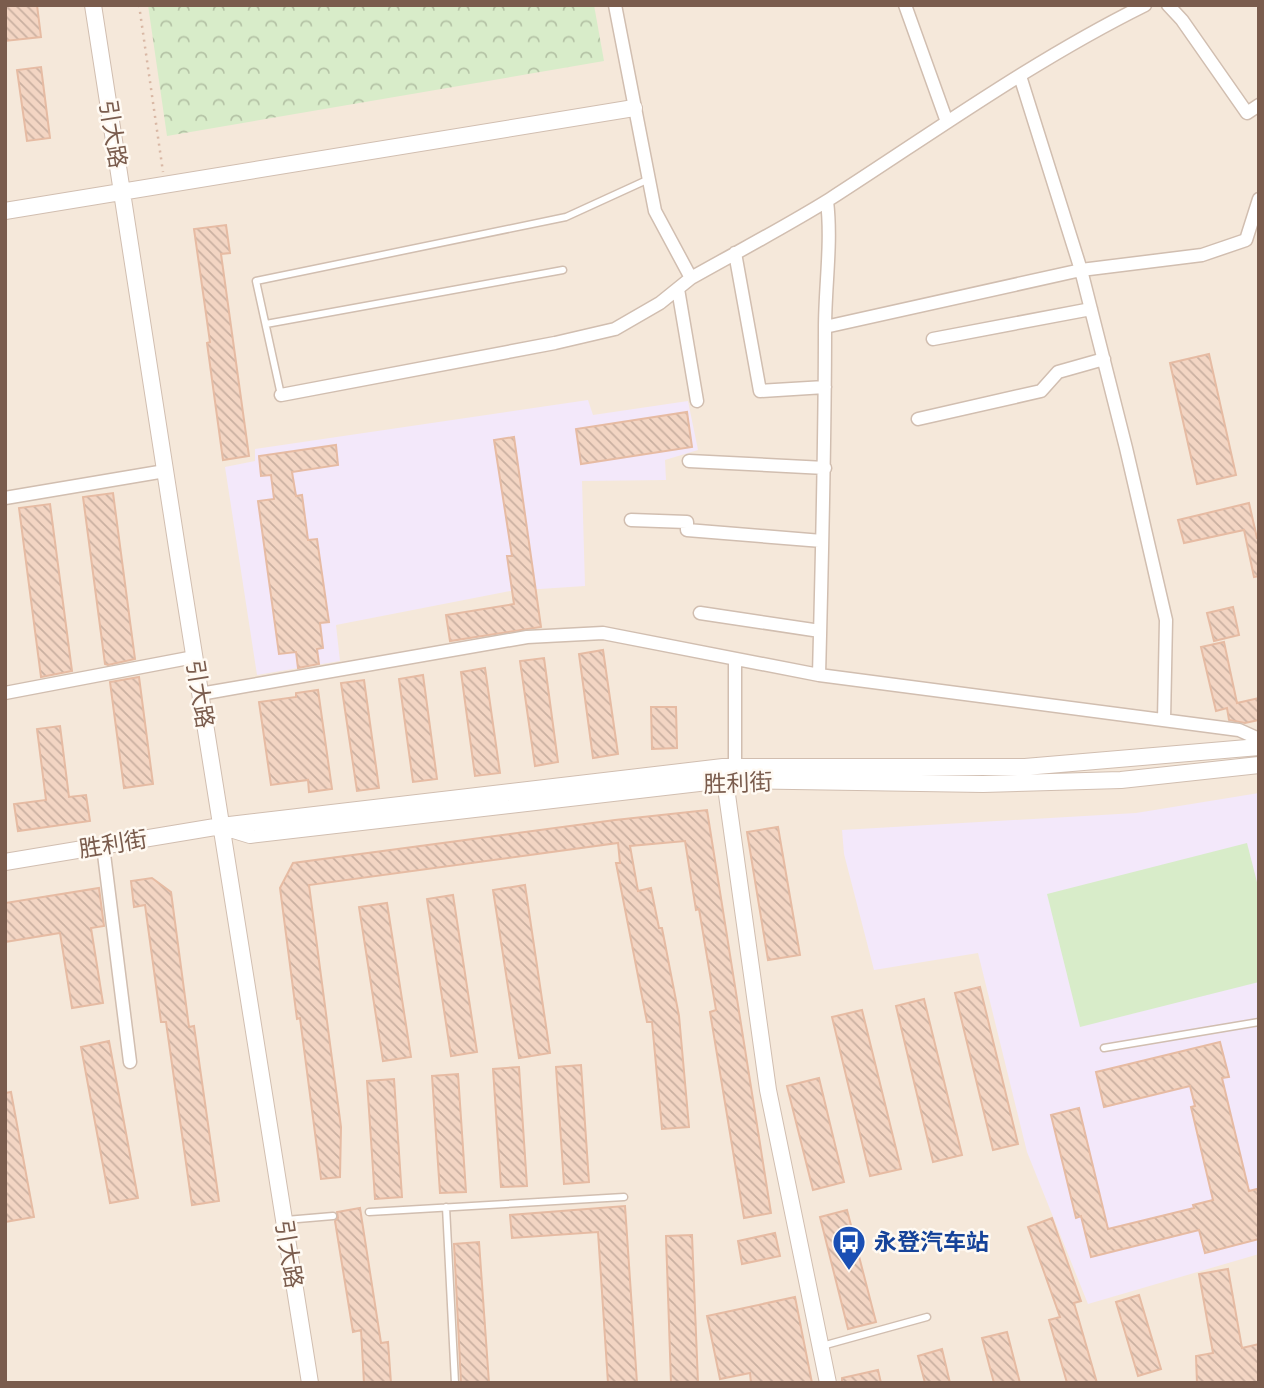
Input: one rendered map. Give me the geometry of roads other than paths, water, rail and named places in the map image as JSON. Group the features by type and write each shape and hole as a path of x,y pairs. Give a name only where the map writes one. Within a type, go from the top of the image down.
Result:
{"street":[{"name":"引大路","path":"93,5 310,1383"},
{"path":"615,5 655,211 691,278"},
{"path":"905,5 947,122"},
{"path":"281,395 555,343 615,329 660,303 691,278 827,201 1098,28 1144,5"},
{"path":"1168,5 1182,20 1247,113 1259,105"},
{"path":"1020,76 1081,270 1166,620 1164,720"},
{"path":"5,211 634,108"},
{"path":"825,327 1081,270 1202,255 1246,240 1259,199"},
{"path":"819,675 825,468 825,291 830,227 827,201"},
{"path":"735,253 760,391 825,387"},
{"path":"678,289 697,401"},
{"path":"933,339 1091,309"},
{"path":"918,419 1041,391 1058,372 1104,359"},
{"path":"689,461 825,468"},
{"path":"5,498 165,471"},
{"path":"631,520 687,522 687,530 822,541"},
{"path":"701,613 820,631"},
{"path":"200,694 527,637 603,633 819,675 1239,730 1259,739"},
{"path":"5,693 194,657"},
{"path":"735,659 727,772 768,1090 828,1383"},
{"name":"胜利街","path":"5,862 221,826 250,835 727,772 1025,767 1259,747"},
{"name":"胜利街","path":"727,772 983,784 1121,780 1259,765"},
{"path":"103,846 130,1062"}],"lane":[{"path":"281,395 256,281 566,217 649,179"},
{"path":"265,324 563,270"},
{"path":"1104,1048 1259,1022"},
{"path":"369,1212 624,1197"},
{"path":"446,1207 455,1383"},
{"path":"284,1220 333,1216"},
{"path":"821,1346 927,1317"}],"place":[{"name":"永登汽车站","path":"849,1272"}]}
